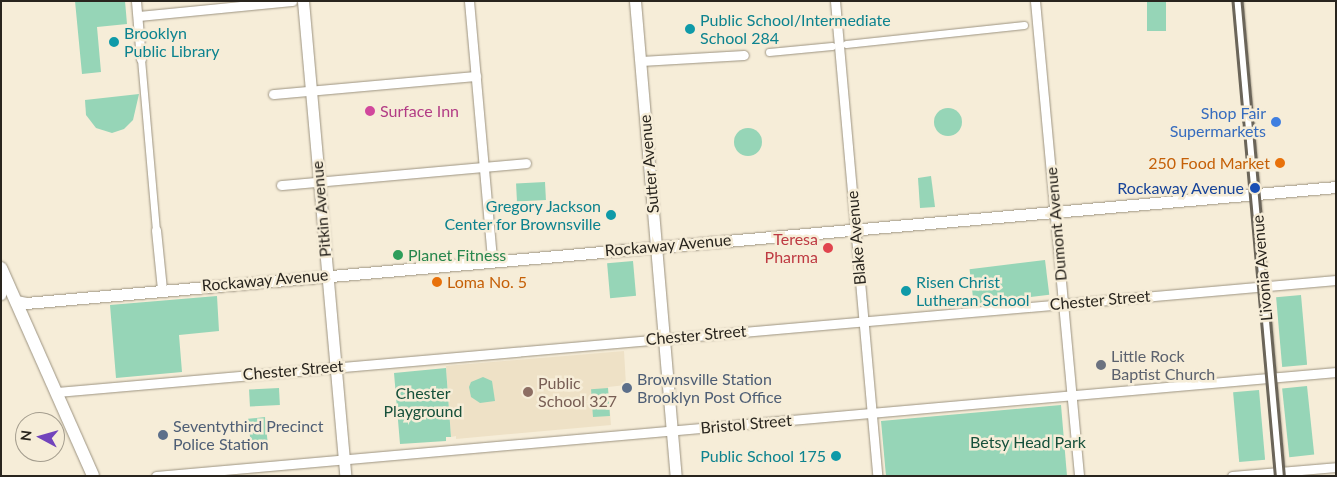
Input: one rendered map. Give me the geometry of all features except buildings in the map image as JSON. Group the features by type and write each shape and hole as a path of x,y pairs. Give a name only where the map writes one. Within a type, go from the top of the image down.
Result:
{"main road":[{"path":"3,272 94,476"},
{"name":"Rockaway Avenue","path":"1,297 16,301"}],"street":[{"path":"136,1 162,290"},
{"path":"138,16 292,1"},
{"name":"Pitkin Avenue","path":"303,1 345,476"},
{"path":"469,1 492,260"},
{"name":"Sutter Avenue","path":"636,1 655,246 676,476"},
{"name":"Blake Avenue","path":"835,1 877,476"},
{"name":"Dumont Avenue","path":"1035,1 1079,476"},
{"name":"Livonia Avenue","path":"1238,1 1280,474"},
{"path":"846,44 1024,25"},
{"path":"769,52 832,46"},
{"path":"641,61 744,55"},
{"path":"273,94 476,76"},
{"path":"281,185 526,164"},
{"name":"Rockaway Avenue","path":"16,301 26,302 1054,210 1336,187"},
{"path":"1,297 3,272"},
{"name":"Chester Street","path":"57,392 335,366 1336,280"},
{"name":"Bristol Street","path":"156,476 1336,372"},
{"path":"1232,476 1280,474 1336,467"}],"shaded area":[{"name":"Public School 327","path":"624,351 626,385 608,387 611,425 456,439 456,436 451,437 446,366"}],"green space":[{"path":"75,1 125,1 127,24 97,27 101,72 82,74"},
{"path":"1147,1 1166,1 1166,31 1147,31"},
{"path":"139,94 133,120 124,129 112,133 96,128 86,115 85,100"},
{"path":"948,108 958,112 962,122 958,132 948,136 938,132 934,122 938,112"},
{"path":"748,128 758,132 762,142 758,152 748,156 738,152 734,142 738,132"},
{"path":"931,176 935,207 920,208 918,178"},
{"path":"545,182 546,200 517,201 516,184"},
{"path":"1045,260 1049,295 974,304 970,269"},
{"path":"633,261 636,296 610,298 607,263"},
{"path":"1301,295 1307,365 1282,367 1276,297"},
{"path":"217,296 219,331 179,335 182,372 116,378 110,305"},
{"name":"Chester Playground","path":"446,368 451,437 446,437 446,441 400,444 394,373"},
{"path":"483,377 492,381 495,401 480,403 471,397 469,387 471,382"},
{"path":"1307,386 1314,455 1289,457 1282,389"},
{"path":"279,388 280,405 250,407 249,390"},
{"path":"608,388 610,416 593,417 591,389"},
{"path":"1259,390 1265,460 1239,462 1233,392"},
{"name":"Betsy Head Park","path":"1061,405 1067,476 886,476 881,421"},
{"path":"265,417 268,447 251,449 248,419"}],"railway":[{"path":"1233,1 1275,476"},
{"path":"1242,1 1284,476"}],"place":[{"name":"Public School/Intermediate School 284","path":"690,29"},
{"name":"Brooklyn Public Library","path":"114,42"},
{"name":"Surface Inn","path":"370,111"},
{"name":"Shop Fair Supermarkets","path":"1276,122"},
{"name":"250 Food Market","path":"1280,163"},
{"name":"Rockaway Avenue","path":"1255,188"},
{"name":"Gregory Jackson Center for Brownsville","path":"611,215"},
{"name":"Teresa Pharma","path":"828,248"},
{"name":"Planet Fitness","path":"398,255"},
{"name":"Loma No. 5","path":"437,282"},
{"name":"Risen Christ Lutheran School","path":"906,291"},
{"name":"Little Rock Baptist Church","path":"1101,365"},
{"name":"Brownsville Station Brooklyn Post Office","path":"627,388"},
{"name":"Public School 327","path":"528,392"},
{"name":"Seventythird Precinct Police Station","path":"163,435"},
{"name":"Public School 175","path":"836,456"}]}
